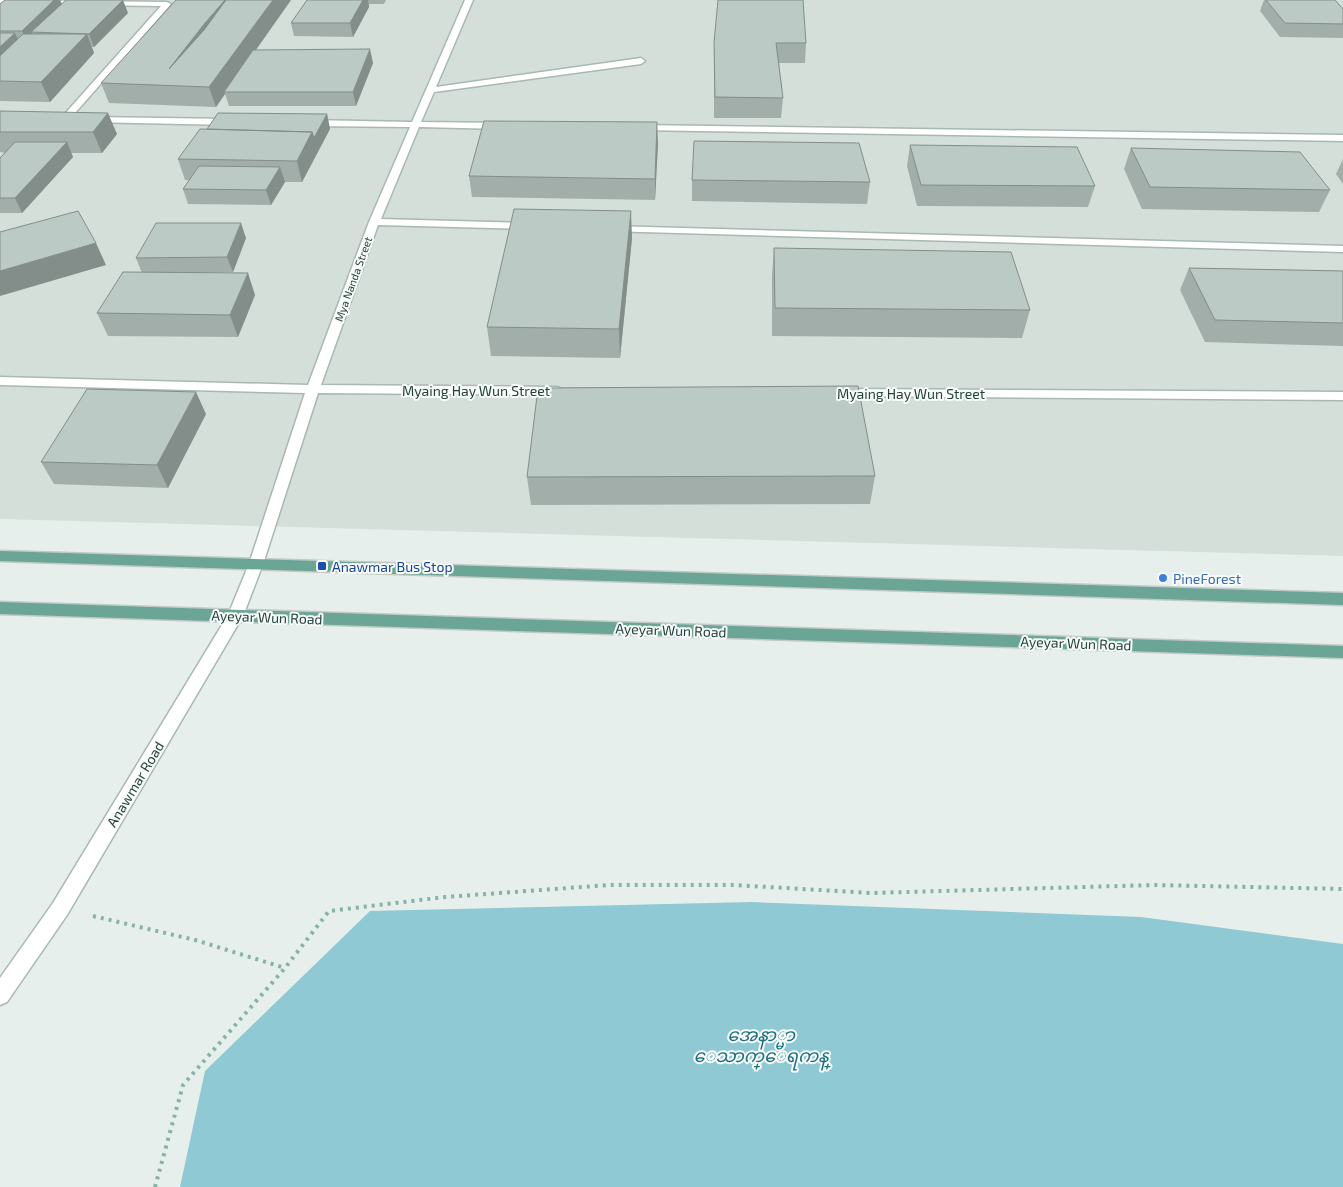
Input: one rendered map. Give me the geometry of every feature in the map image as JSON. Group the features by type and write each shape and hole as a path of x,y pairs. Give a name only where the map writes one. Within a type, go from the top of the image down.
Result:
{"main road":[{"path":"0,556 1343,599"},
{"name":"Ayeyar Wun Road","path":"0,608 1343,652"}],"street":[{"name":"Mya Nanda Street","path":"256,564 313,389 374,222 469,0"},
{"path":"0,2 169,2"},
{"path":"169,2 70,119 241,122"},
{"path":"431,90 641,61"},
{"path":"300,123 517,126"},
{"path":"626,128 1343,138"},
{"path":"374,222 544,227"},
{"path":"604,228 1343,249"},
{"name":"Myaing Hay Wun Street","path":"0,381 313,389 573,391"},
{"name":"Myaing Hay Wun Street","path":"823,392 1343,396"},
{"name":"Anawmar Road","path":"0,995 60,909 235,616 256,564"}],"path":[{"path":"155,1187 183,1085 285,968 329,911 464,896 609,885 734,885 871,893 1155,885 1343,889"},
{"path":"60,909 195,940 285,968"}],"shaded area":[{"path":"0,0 1343,0 1343,556 0,519"}],"water":[{"name":"အေနာ္မာ ေသာက္ေရကန္","path":"752,902 1141,917 1343,944 1343,1187 180,1187 205,1071 370,911"}],"building":[{"path":"5,0 54,0 22,31 0,31 0,4"},
{"path":"66,0 123,0 89,34 31,32"},
{"path":"176,0 225,0 169,69 204,30 226,0 273,0 209,87 101,83"},
{"path":"307,0 363,0 350,23 291,23"},
{"path":"718,0 803,0 806,43 776,43 783,98 715,97 714,43"},
{"path":"1266,0 1335,0 1343,9 1343,24 1285,23"},
{"path":"0,33 15,33 0,47"},
{"path":"23,34 87,34 41,82 0,81 0,56"},
{"path":"370,49 353,92 224,92 253,50"},
{"path":"0,111 108,113 93,132 0,132"},
{"path":"218,113 327,114 314,138 312,132 207,129"},
{"path":"484,121 657,122 655,179 469,176"},
{"path":"200,129 312,132 297,161 178,159"},
{"path":"694,141 859,143 870,182 692,180"},
{"path":"15,142 67,142 15,198 0,198 0,158"},
{"path":"910,145 1077,147 1095,186 921,185"},
{"path":"1131,148 1300,152 1330,190 1150,187"},
{"path":"199,166 280,167 266,190 183,189"},
{"path":"514,209 631,211 619,329 487,327"},
{"path":"78,211 96,243 0,271 0,232"},
{"path":"156,223 241,223 227,257 136,258"},
{"path":"774,248 1011,252 1030,310 775,308"},
{"path":"1189,268 1343,271 1343,323 1215,320"},
{"path":"123,272 248,273 230,315 97,313"},
{"path":"858,386 875,476 527,477 538,388"},
{"path":"87,389 196,392 157,465 41,462"}],"place":[{"name":"Anawmar Bus Stop","path":"322,566"},
{"name":"PineForest","path":"1163,578"}]}
